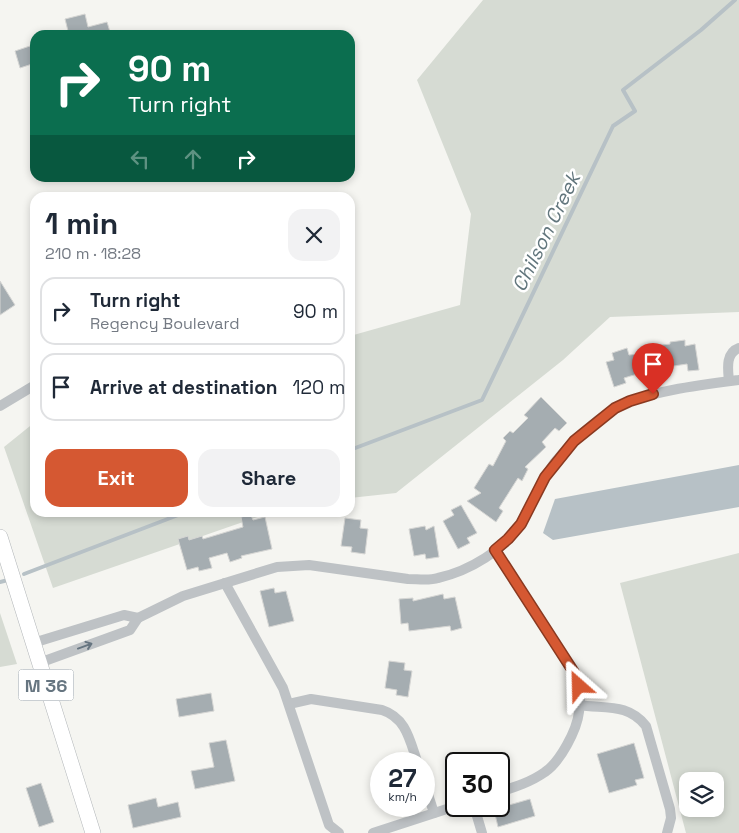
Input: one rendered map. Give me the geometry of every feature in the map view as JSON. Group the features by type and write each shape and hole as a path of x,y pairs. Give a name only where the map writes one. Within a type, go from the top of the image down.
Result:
{"main road":[{"name":"M 36","path":"0,537 93,833"}],"street":[{"path":"39,663 130,630 138,618 184,596 277,567 309,565 408,579 438,578 464,569 495,550 508,539 521,524 545,477 556,461 574,441 600,418 615,408 645,396 734,381 729,360 732,352 739,348"},
{"path":"0,406 30,387"},
{"path":"495,550 575,674 579,686 579,714 572,736 558,759 547,771 529,782 510,788"},
{"path":"225,583 275,671 289,704 329,825 339,833"},
{"path":"33,643 124,615 138,618"},
{"path":"289,704 311,699 391,713 399,718 406,730 414,752"},
{"path":"579,705 629,711 640,718 646,726 670,809 671,818 667,833"},
{"path":"374,833 422,817"},
{"path":"477,817 482,833"}],"shaded area":[{"path":"483,0 739,0 739,312 610,317 563,360 396,493 355,497 355,335 460,305 471,214 417,80"},
{"path":"30,426 30,517 257,517 53,588 4,447"},
{"path":"739,465 739,507 553,540 543,533 555,499"},
{"path":"739,553 739,833 686,833 682,817 724,817 724,772 679,772 679,806 620,583"},
{"path":"0,613 17,664 0,667"}],"building":[{"path":"85,14 88,27 107,22 109,30 68,30 65,19"},
{"path":"30,46 30,65 20,68 15,51"},
{"path":"0,281 15,305 0,315"},
{"path":"685,340 685,346 695,344 699,370 688,371 687,364 667,367 668,374 655,376 654,369 624,378 626,383 614,387 606,362 614,360 612,353 627,348 629,355 647,353 646,347"},
{"path":"541,397 567,423 559,431 555,428 542,442 546,447 525,467 528,469 522,481 518,478 499,508 503,511 496,522 467,501 481,493 474,488 489,464 493,466 506,441 503,438 510,431 513,433 528,418 524,415"},
{"path":"461,505 477,533 467,538 470,543 458,549 443,521 454,515 451,510"},
{"path":"241,517 252,517 253,520 265,517 272,549 241,556 242,558 230,562 227,553 209,558 212,568 199,571 198,567 187,570 178,539 188,536 189,540 202,536 203,539 243,527"},
{"path":"345,518 361,520 360,528 368,529 365,554 351,552 352,547 341,546"},
{"path":"425,526 426,530 434,526 439,557 426,559 425,554 414,556 409,529"},
{"path":"274,588 275,593 286,591 294,621 269,627 260,591"},
{"path":"443,594 444,599 455,597 462,628 451,631 450,626 409,631 408,623 401,624 399,599 413,598 413,601"},
{"path":"389,661 405,663 404,670 412,671 408,697 396,695 397,690 385,688"},
{"path":"211,693 214,711 179,717 176,699"},
{"path":"226,740 235,781 195,789 191,771 214,767 209,743"},
{"path":"634,743 644,778 635,780 637,785 609,793 597,754"},
{"path":"41,783 54,822 39,827 26,788"},
{"path":"156,798 158,807 178,802 181,817 133,828 128,805"},
{"path":"530,799 535,816 498,827 496,817 510,817 510,805"}],"waterway":[{"name":"Chilson Creek","path":"355,448 482,400 613,126 635,111 623,90 701,30 735,0"},
{"name":"Chilson Creek","path":"24,574 173,517"},
{"name":"Chilson Creek","path":"0,582 8,580"}],"route":[{"path":"579,686 575,674 495,550 521,524 545,477 574,441 600,418 615,408 653,394"}]}
